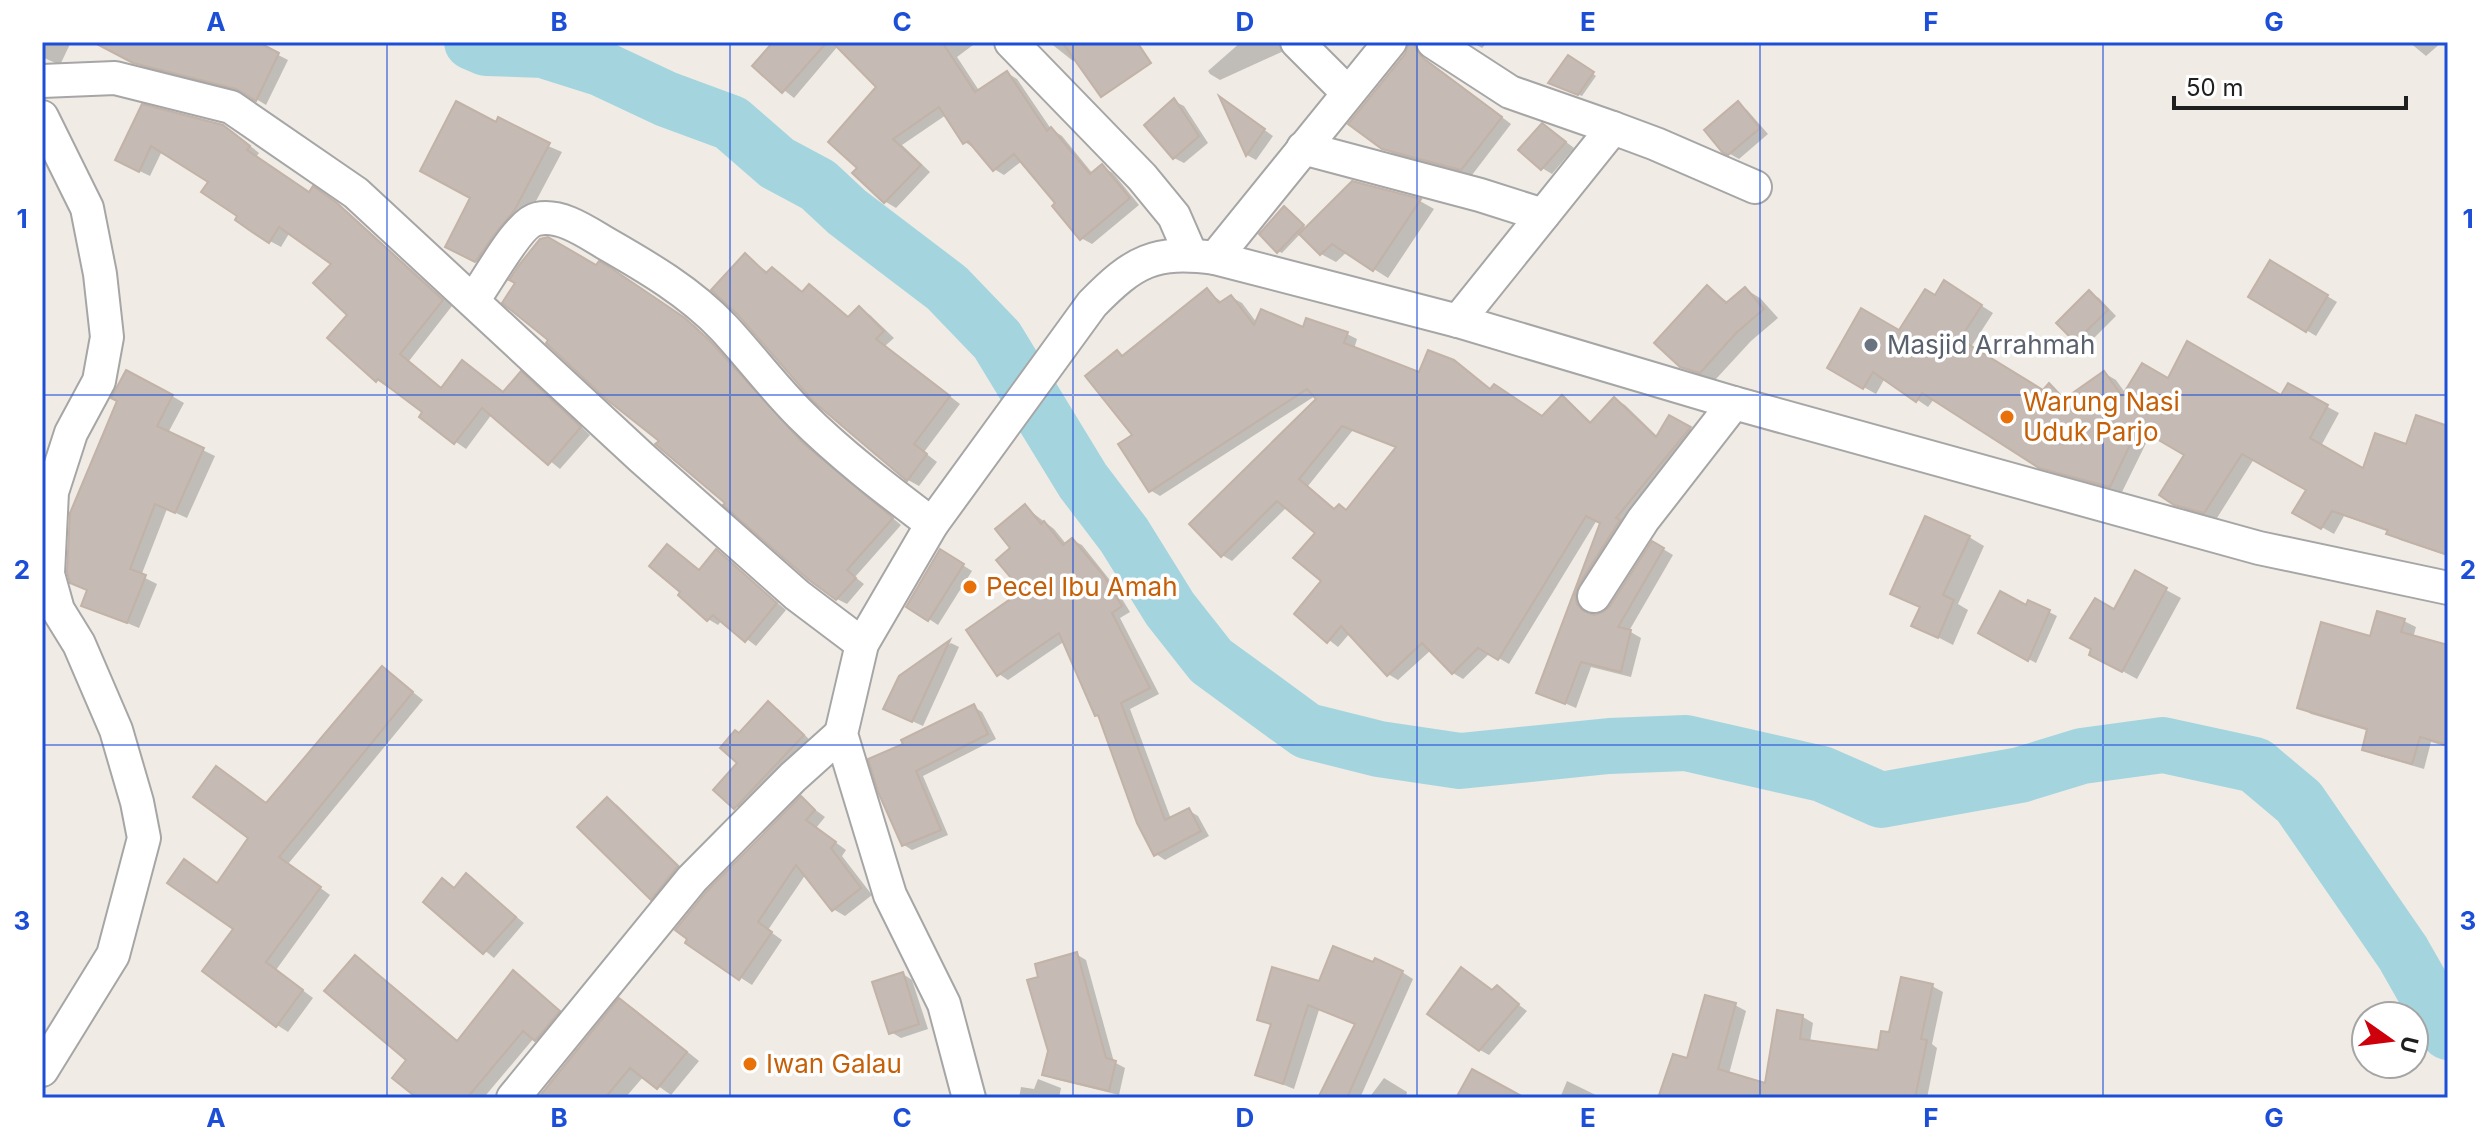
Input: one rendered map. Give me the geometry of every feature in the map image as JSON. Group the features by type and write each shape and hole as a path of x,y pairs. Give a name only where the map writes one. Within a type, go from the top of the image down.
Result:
{"street":[{"path":"1011,42 1150,187 1203,256"},
{"path":"1297,42 1348,93"},
{"path":"1203,256 1303,148 1390,42"},
{"path":"1433,42 1510,92 1667,148 1755,187"},
{"path":"42,81 115,78 231,107 356,193 474,299 654,469 797,595 862,644"},
{"path":"42,117 87,208 100,274 107,337 99,381 71,433 52,492 48,574 58,610 79,644 116,730 144,838 113,955 42,1070"},
{"path":"1458,321 1613,128"},
{"path":"1303,148 1543,215"},
{"path":"474,299 522,228 533,219 548,218 574,225 651,269 685,293 723,327 801,415 871,477 932,524"},
{"path":"969,1098 944,1004 890,895 841,734 862,644 932,524 1092,304 1121,274 1156,257 1203,256 1458,321 1734,403 2259,548 2448,588"},
{"path":"1594,596 1643,520 1734,403"},
{"path":"513,1098 692,879 793,777 841,734"}],"building":[{"path":"93,42 258,42 279,53 256,101 236,89 133,63"},
{"path":"773,42 827,42 782,93 752,66"},
{"path":"832,42 942,42 975,92 1007,71 1047,131 1051,127 1090,174 1102,164 1130,198 1080,240 1052,206 1055,203 1014,154 993,171 968,141 963,144 939,107 893,139 921,165 884,203 852,173 857,168 828,142 876,87"},
{"path":"1062,42 1137,42 1151,63 1101,97"},
{"path":"1409,42 1414,42 1423,58 1502,117 1461,170 1382,149 1348,124 1405,54"},
{"path":"1568,55 1594,72 1578,95 1548,83"},
{"path":"1219,96 1265,129 1246,156"},
{"path":"1174,98 1199,136 1173,159 1144,125"},
{"path":"456,101 496,122 498,117 550,143 514,211 475,262 445,247 470,198 420,171"},
{"path":"1738,101 1760,128 1728,155 1704,130"},
{"path":"142,104 223,125 250,146 247,150 309,192 313,186 337,203 443,300 400,354 441,388 462,360 503,392 521,371 581,427 548,465 482,408 454,444 419,417 422,412 378,379 376,382 327,338 347,315 313,283 331,264 279,227 269,243 252,232 235,220 237,216 201,192 208,182 151,146 139,172 115,160"},
{"path":"1542,123 1566,142 1541,170 1518,150"},
{"path":"1352,181 1421,199 1373,271 1332,244 1320,255 1299,234"},
{"path":"1284,206 1304,225 1277,253 1259,234"},
{"path":"548,237 596,265 599,261 611,268 685,318 803,443 893,518 847,570 856,578 836,600 723,505 725,503 655,444 659,441 606,399 546,343 548,340 502,303 515,283 509,280 519,265 540,239"},
{"path":"745,253 766,273 772,267 802,292 809,284 848,317 859,306 884,331 876,339 950,396 914,444 927,454 907,481 814,402 738,315 711,290"},
{"path":"2270,260 2328,295 2306,332 2248,297"},
{"path":"1944,280 1982,305 1960,339 2043,390 2049,383 2064,399 2104,371 2122,396 2142,363 2168,378 2187,341 2281,395 2288,383 2328,405 2310,438 2363,468 2375,433 2406,444 2416,415 2448,426 2448,555 2332,511 2321,529 2292,513 2306,490 2242,454 2204,513 2174,505 2159,495 2184,455 2138,428 2110,487 2039,468 1922,393 1916,402 1873,372 1863,389 1827,368 1861,308 1899,330 1925,289 1935,295"},
{"path":"1707,285 1726,303 1745,287 1764,309 1736,333 1700,373 1680,367 1654,343"},
{"path":"1207,288 1219,303 1231,295 1254,325 1261,309 1303,327 1306,318 1348,332 1344,343 1419,372 1428,350 1454,360 1490,389 1494,384 1542,416 1562,395 1590,423 1614,397 1656,437 1669,415 1691,427 1616,518 1620,520 1575,594 1577,604 1583,611 1594,615 1603,612 1652,541 1664,548 1618,627 1631,630 1621,672 1581,662 1565,704 1536,693 1600,523 1586,516 1498,660 1478,648 1452,674 1422,643 1387,676 1341,626 1327,643 1294,614 1321,581 1293,558 1315,533 1277,501 1221,557 1189,524 1316,399 1307,389 1149,492 1118,444 1132,435 1085,376 1117,350 1122,356","holes":["1342,426 1396,447 1346,510 1339,504 1334,509 1299,479"]},
{"path":"2089,290 2108,310 2075,342 2056,323"},
{"path":"126,370 173,395 157,426 204,448 175,513 155,504 130,569 146,575 127,623 81,606 87,590 70,583 67,572 70,513 117,401 111,398"},
{"path":"1025,504 1063,545 1072,538 1104,576 1122,606 1112,613 1150,688 1121,703 1165,820 1189,808 1201,831 1154,856 1137,823 1098,715 1095,716 1059,633 997,676 966,630 1022,591 996,560 1010,548 995,529"},
{"path":"1925,516 1970,536 1943,595 1954,600 1938,638 1911,626 1920,607 1890,594"},
{"path":"667,544 699,570 716,549 777,603 745,642 713,615 707,621 678,595 680,592 649,566"},
{"path":"940,549 964,564 928,621 906,607"},
{"path":"2135,570 2167,588 2122,672 2089,655 2091,649 2070,638 2095,598 2114,609"},
{"path":"2000,591 2026,605 2028,600 2050,610 2028,661 1978,633"},
{"path":"2377,611 2405,619 2401,632 2448,645 2448,745 2420,737 2412,764 2362,750 2367,729 2297,708 2321,622 2370,636"},
{"path":"950,640 912,722 883,709 899,676"},
{"path":"382,666 413,692 279,857 321,887 266,962 303,990 276,1027 202,971 233,929 167,883 184,859 217,883 248,838 193,797 216,766 266,803"},
{"path":"768,701 804,735 734,809 713,790 737,763 720,748 735,730 739,733"},
{"path":"974,704 988,734 916,771 941,830 902,846 878,792 868,759 903,744 901,740"},
{"path":"801,796 815,810 806,820 836,842 831,848 861,888 832,911 796,865 758,922 772,932 739,980 685,943 687,939 675,930 706,892"},
{"path":"607,797 678,866 651,900 577,827"},
{"path":"466,873 516,917 483,954 423,902 442,878 454,888"},
{"path":"1333,946 1373,962 1375,958 1403,971 1347,1098 1318,1098 1355,1024 1308,1005 1283,1084 1255,1075 1271,1024 1257,1020 1272,967 1319,981"},
{"path":"1077,952 1106,1058 1116,1061 1109,1091 1042,1075 1048,1051 1027,980 1038,977 1035,964"},
{"path":"355,955 457,1041 513,970 560,1011 535,1041 523,1031 467,1098 417,1098 392,1078 406,1060 324,991"},
{"path":"1461,967 1492,990 1497,985 1519,1004 1479,1051 1427,1014"},
{"path":"903,972 919,1024 889,1034 872,982"},
{"path":"1901,977 1933,984 1921,1039 1927,1040 1915,1098 1658,1098 1673,1054 1687,1058 1705,995 1736,1003 1718,1069 1765,1083 1777,1010 1803,1015 1800,1039 1878,1050 1881,1031 1889,1032"},
{"path":"619,998 687,1052 657,1089 630,1068 605,1098 538,1098"},
{"path":"1472,1069 1525,1098 1456,1098"}],"waterway":[{"path":"472,42 486,48 543,50 600,68 666,99 731,123 777,163 818,185 847,212 947,288 997,340 1083,481 1124,535 1170,609 1211,661 1307,731 1379,749 1460,761 1609,746 1686,743 1822,774 1881,800 2020,775 2082,756 2163,745 2255,765 2299,802 2403,953 2448,1032"}],"place":[{"name":"Masjid Arrahmah","path":"1871,345"},
{"name":"Warung Nasi Uduk Parjo","path":"2007,417"},
{"name":"Pecel Ibu Amah","path":"970,587"},
{"name":"Iwan Galau","path":"750,1064"}]}
